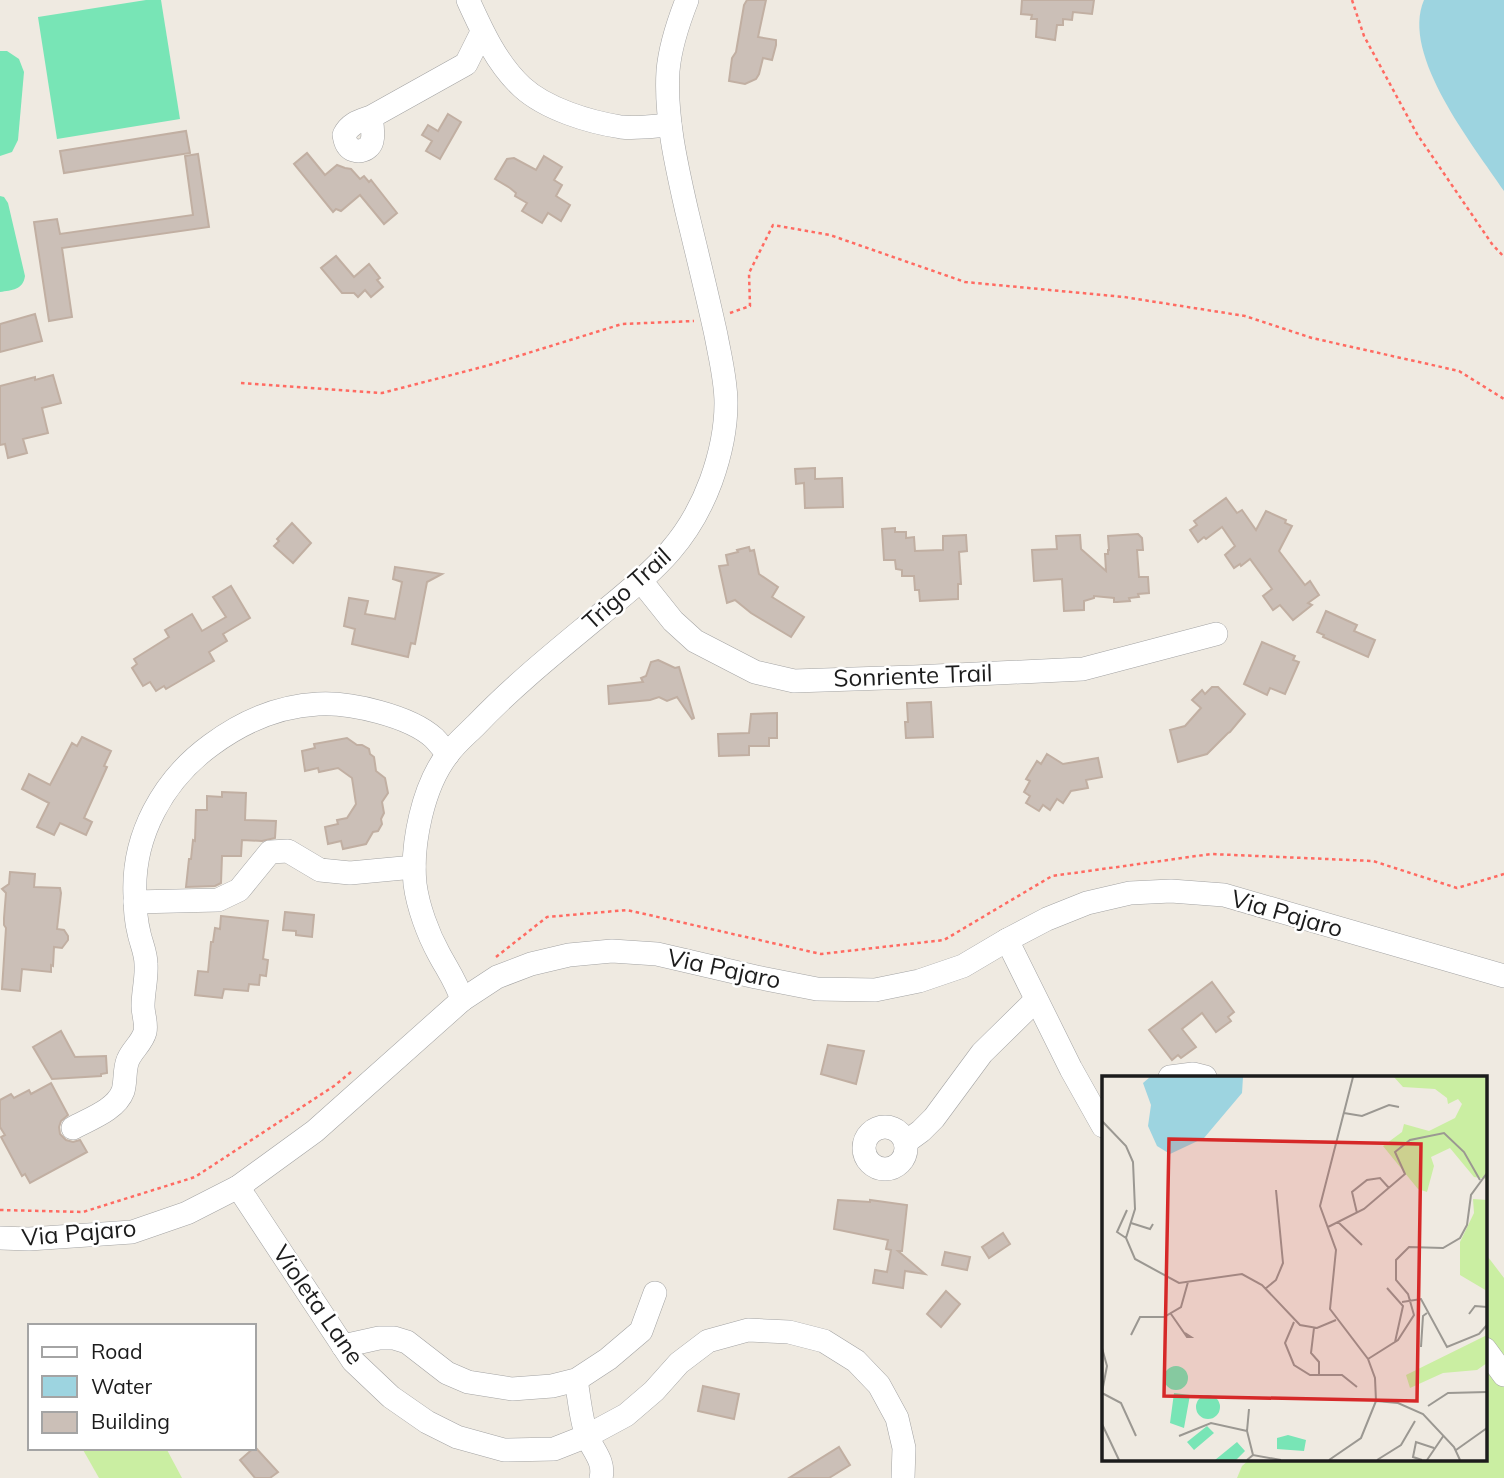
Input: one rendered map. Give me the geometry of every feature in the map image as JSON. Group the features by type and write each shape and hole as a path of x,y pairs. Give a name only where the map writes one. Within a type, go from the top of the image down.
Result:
{"street":[{"path":"468,0 482,32 502,63 523,87 554,108 624,127 670,125"},
{"name":"Trigo Trail","path":"462,1000 458,987 437,951 423,916 416,887 415,849 430,785 448,754 495,706 663,560 700,509 722,444 726,403 723,373 679,178 670,125 668,72 677,25 687,0"},
{"path":"371,117 466,64 482,32"},
{"name":"Sonriente Trail","path":"641,581 673,621 695,641 755,672 794,681 1083,668 1216,634"},
{"path":"73,1128 111,1107 122,1093 128,1059 144,1037 146,961 138,930 135,902 135,875 139,852 153,811 166,790 199,754 238,727 270,714 304,705 327,704 373,710 418,727 433,737 448,754"},
{"path":"135,902 218,900 239,890 270,852 288,852 320,870 350,873 414,867"},
{"name":"Via Pajaro","path":"0,1238 29,1240 132,1232 187,1213 238,1187 316,1131 462,1000 497,977 531,964 569,955 612,951 657,954 817,989 875,990 919,981 963,966 1047,919 1087,903 1130,893 1171,891 1224,895 1504,976"},
{"path":"1007,940 1070,1069 1100,1114"},
{"path":"906,1142 934,1118 982,1053 1036,1000"},
{"path":"1176,1076 1193,1073 1202,1076"},
{"name":"Violeta Lane","path":"238,1187 353,1362 391,1397 427,1422 457,1437 504,1450 554,1449 587,1436 626,1415 654,1391 679,1363 708,1341 748,1330 789,1332 824,1341 856,1361 879,1385 897,1419 904,1448 903,1478"},
{"path":"343,1346 379,1338 394,1338 407,1342 447,1373 468,1382 512,1389 552,1386 576,1380 608,1359 641,1331 655,1293"},
{"path":"1486,1350 1504,1375"},
{"path":"576,1380 587,1436 601,1461 601,1478"}],"path":[{"path":"1352,0 1364,36 1417,134 1492,244 1504,257"},
{"path":"241,383 382,393 486,366 622,324 713,320 750,306 749,273 773,225 830,235 965,282 1124,297 1245,316 1312,338 1459,371 1504,400"}],"green space":[{"path":"161,0 180,119 57,139 38,17"},
{"path":"0,51 7,51 19,59 24,72 18,140 12,152 0,156"},
{"path":"0,196 8,203 25,276 19,287 0,292"},
{"path":"1486,1254 1504,1278 1504,1478 1237,1478 1242,1466 1249,1460 1486,1460"},
{"path":"83,1450 167,1450 182,1478 99,1478"}],"water":[{"path":"1424,0 1504,0 1504,191 1459,125 1431,73 1422,47 1419,22"}],"building":[{"path":"747,0 766,0 758,37 776,40 776,45 772,60 763,58 756,79 745,84 729,81"},
{"path":"1022,0 1094,0 1092,14 1073,12 1072,20 1063,19 1063,25 1057,25 1055,40 1036,37 1037,19 1031,19 1032,15 1021,14"},
{"path":"448,114 461,122 440,159 426,151 432,141 422,135 428,125 438,131"},
{"path":"186,131 190,153 64,173 60,151"},
{"path":"307,153 325,175 337,165 351,169 360,179 364,176 369,182 371,180 397,213 384,224 360,195 341,211 336,209 333,212 294,164"},
{"path":"198,154 209,227 62,248 72,317 49,321 34,222 57,219 60,234 193,215 185,156"},
{"path":"544,156 562,167 554,180 562,185 556,196 570,205 561,221 548,213 542,223 522,211 527,203 495,179 507,159 514,158 536,170"},
{"path":"336,256 354,277 369,264 380,278 377,280 383,287 371,297 365,290 358,297 354,293 342,293 321,268"},
{"path":"35,314 42,341 0,352 0,324"},
{"path":"53,375 61,403 42,408 48,433 23,439 27,453 8,458 5,444 0,445 0,386"},
{"path":"815,468 815,479 842,478 843,507 805,508 804,483 796,484 795,469"},
{"path":"1226,498 1237,513 1242,510 1256,530 1266,511 1286,520 1285,523 1292,526 1279,551 1305,585 1310,581 1319,595 1308,603 1312,605 1293,620 1280,605 1273,610 1263,596 1272,589 1250,559 1234,568 1225,555 1235,546 1222,527 1198,542 1190,530 1197,525 1194,521"},
{"path":"292,523 311,543 293,563 274,546"},
{"path":"895,528 895,532 906,532 906,538 914,537 915,551 943,550 943,536 966,535 967,551 959,552 961,584 958,584 958,599 920,601 919,590 915,590 914,576 902,576 902,570 896,569 895,560 884,560 882,529"},
{"path":"1138,534 1142,538 1143,550 1137,550 1139,577 1148,577 1149,593 1138,594 1139,597 1129,598 1130,601 1117,602 1114,602 1114,598 1094,596 1084,601 1084,610 1064,611 1062,579 1034,581 1032,550 1057,549 1056,536 1080,535 1081,549 1106,571 1108,536"},
{"path":"749,547 750,551 754,550 759,574 778,587 772,597 804,617 791,637 735,600 727,603 719,566 728,565 726,555"},
{"path":"395,567 442,574 427,582 415,644 411,643 408,657 352,644 355,629 344,626 349,598 368,601 365,614 395,619 402,582 393,579"},
{"path":"231,586 250,618 223,634 227,641 209,652 214,661 166,689 164,686 156,691 150,682 143,686 132,668 137,664 134,659 169,637 165,630 192,614 202,631 226,617 213,597"},
{"path":"1326,611 1357,625 1354,631 1375,640 1368,657 1317,632"},
{"path":"1262,642 1295,656 1293,660 1299,662 1285,694 1270,688 1267,695 1244,684"},
{"path":"658,660 675,668 679,667 694,718 692,719 677,697 667,701 659,697 609,704 608,686 643,682 641,678 646,676 651,662"},
{"path":"1212,687 1218,687 1245,714 1207,754 1178,762 1170,730 1185,726 1201,708 1192,700 1202,690 1205,694"},
{"path":"931,702 933,737 906,738 907,703"},
{"path":"777,713 777,738 769,738 769,746 749,746 749,755 719,756 718,734 749,733 751,714"},
{"path":"82,737 111,751 104,766 107,767 84,818 92,822 86,835 60,823 54,835 37,827 49,803 22,789 29,774 50,785 72,743 77,746"},
{"path":"347,738 369,749 374,757 376,771 385,778 388,793 382,802 384,813 378,831 373,832 366,844 343,849 341,841 328,844 325,827 338,824 337,820 347,818 356,804 352,778 338,768 319,772 318,768 305,771 302,751 315,748 314,744"},
{"path":"1047,754 1063,764 1098,758 1102,777 1086,780 1088,788 1071,791 1063,803 1057,799 1050,810 1043,805 1039,811 1026,803 1030,796 1024,792 1030,781 1026,779 1037,761 1041,764"},
{"path":"222,792 246,793 245,820 276,821 275,838 262,841 242,840 241,856 222,856 221,883 215,886 186,887 189,859 193,840 195,841 196,810 207,810 207,796 222,797"},
{"path":"10,872 35,874 34,887 60,888 57,929 64,930 68,936 62,948 54,947 51,972 22,969 20,991 2,989 6,893 2,889 9,884"},
{"path":"285,912 314,915 312,937 283,930"},
{"path":"221,916 268,921 263,959 268,960 266,976 260,975 259,985 249,984 248,991 224,989 222,998 195,995 198,971 208,972 211,942 215,928 220,929"},
{"path":"1212,982 1234,1012 1228,1017 1231,1021 1216,1032 1202,1013 1182,1029 1196,1047 1181,1058 1178,1055 1172,1060 1149,1030"},
{"path":"61,1031 75,1057 106,1056 107,1073 101,1076 52,1079 33,1047"},
{"path":"828,1045 864,1051 856,1084 821,1074"},
{"path":"51,1083 68,1115 61,1121 60,1134 66,1140 80,1140 87,1152 30,1183 25,1174 22,1176 1,1137 5,1135 0,1127 0,1100 11,1094 14,1098 29,1090 31,1094"},
{"path":"838,1200 870,1200 907,1205 902,1251 898,1251 925,1274 905,1271 903,1288 873,1283 875,1270 887,1272 891,1250 886,1249 888,1240 834,1229"},
{"path":"1003,1233 1010,1244 989,1258 982,1247"},
{"path":"945,1252 970,1257 967,1270 942,1265"},
{"path":"946,1291 960,1304 941,1327 927,1314"},
{"path":"703,1386 739,1394 734,1419 698,1411"},
{"path":"839,1447 850,1465 829,1478 789,1478"},
{"path":"256,1448 278,1472 270,1478 255,1478 240,1460"}]}
